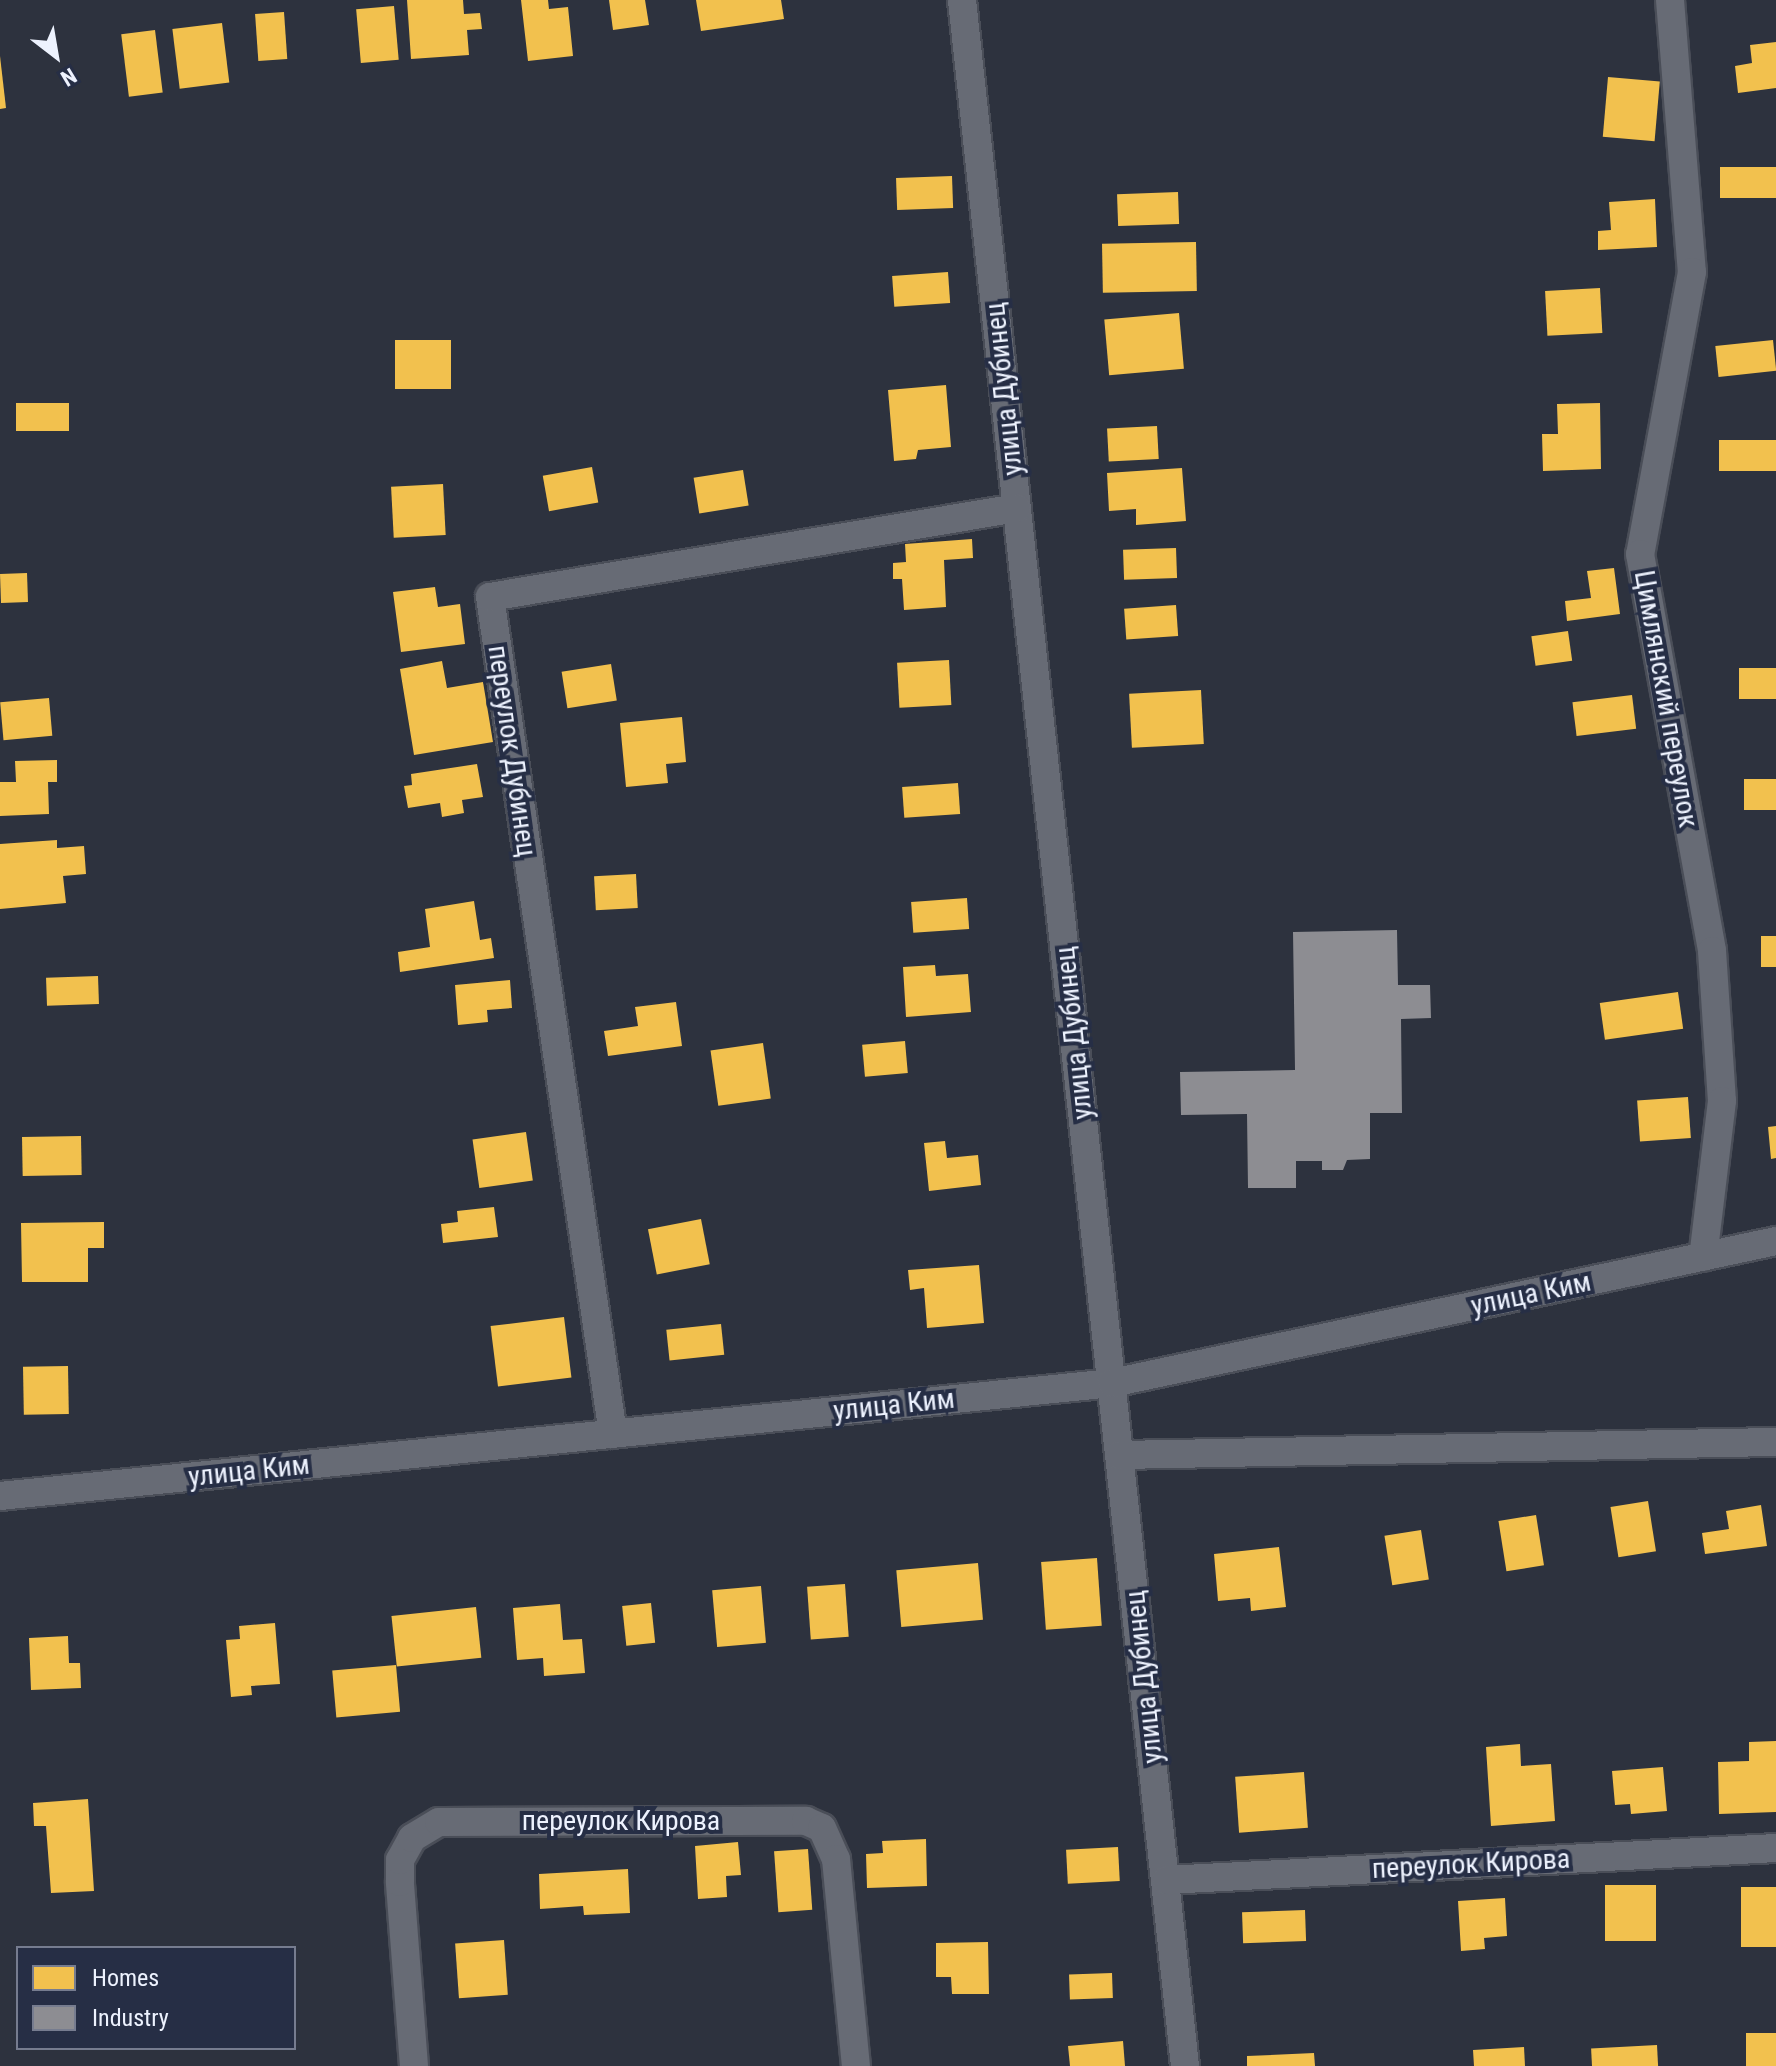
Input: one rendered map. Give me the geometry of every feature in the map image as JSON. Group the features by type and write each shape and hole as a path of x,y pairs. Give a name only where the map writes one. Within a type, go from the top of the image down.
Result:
{"street":[{"name":"улица Дубинец","path":"962,0 1185,2066"},
{"name":"Цимлянский переулок","path":"1670,0 1692,272 1640,554 1712,951 1722,1101 1703,1257"},
{"name":"переулок Дубинец","path":"613,1434 490,597 1017,508"},
{"name":"улица Ким","path":"0,1496 1112,1383 1776,1241"},
{"path":"1120,1455 1776,1442"},
{"name":"переулок Кирова","path":"414,2066 400,1882 400,1860 412,1838 439,1822 806,1821 822,1828 836,1859 856,2066"},
{"name":"переулок Кирова","path":"1166,1880 1776,1848"}],"building: Homes":[{"path":"407,0 463,0 464,14 480,13 482,29 467,30 469,55 411,59"},
{"path":"521,0 548,0 549,9 568,7 573,56 528,61"},
{"path":"609,0 645,0 649,25 613,30"},
{"path":"696,0 781,0 784,19 701,31"},
{"path":"394,6 399,60 361,63 356,9"},
{"path":"284,12 287,59 258,61 255,14"},
{"path":"222,23 229,83 180,89 172,29"},
{"path":"155,30 163,93 129,97 121,34"},
{"path":"1776,42 1776,88 1738,93 1735,66 1752,63 1750,45"},
{"path":"0,56 6,108 0,109"},
{"path":"1608,77 1660,82 1655,141 1603,137"},
{"path":"1720,167 1776,167 1776,198 1720,198"},
{"path":"952,176 953,208 897,210 896,178"},
{"path":"1178,192 1179,224 1118,226 1117,194"},
{"path":"1655,199 1657,247 1598,250 1598,231 1611,230 1609,202"},
{"path":"1196,242 1197,291 1103,293 1102,244"},
{"path":"948,272 950,303 894,307 892,276"},
{"path":"1600,288 1602,333 1547,336 1545,291"},
{"path":"1179,313 1184,369 1109,375 1104,320"},
{"path":"395,340 451,340 451,389 395,389"},
{"path":"1773,340 1776,371 1719,377 1715,346"},
{"path":"946,385 951,447 918,450 916,459 894,461 888,390"},
{"path":"16,403 69,403 69,431 16,431"},
{"path":"1600,403 1601,469 1543,471 1542,434 1558,434 1557,404"},
{"path":"1157,426 1159,459 1109,462 1107,429"},
{"path":"1719,440 1776,440 1776,471 1719,471"},
{"path":"592,467 598,502 549,511 543,476"},
{"path":"1182,468 1186,521 1136,525 1136,509 1109,511 1107,473"},
{"path":"743,470 749,506 699,513 694,478"},
{"path":"443,484 446,535 394,538 391,487"},
{"path":"972,539 973,558 944,560 946,607 904,610 902,579 893,579 893,563 906,562 905,544"},
{"path":"1176,548 1177,578 1124,580 1123,550"},
{"path":"1614,568 1620,614 1567,621 1565,601 1591,598 1587,571"},
{"path":"27,573 28,602 1,603 0,574"},
{"path":"435,587 438,607 460,604 465,644 401,652 393,592"},
{"path":"1176,605 1178,636 1126,640 1124,609"},
{"path":"1568,631 1572,661 1536,666 1531,636"},
{"path":"949,660 951,705 899,708 897,663"},
{"path":"442,661 447,688 483,682 493,742 414,755 400,669"},
{"path":"611,664 617,701 567,708 562,672"},
{"path":"1739,668 1776,668 1776,699 1739,699"},
{"path":"1201,690 1204,744 1132,748 1129,694"},
{"path":"1632,695 1636,729 1577,736 1572,702"},
{"path":"49,698 52,736 3,740 0,702"},
{"path":"682,717 686,762 666,764 668,783 626,787 620,723"},
{"path":"57,760 57,782 48,782 49,814 0,816 0,782 16,782 15,761"},
{"path":"477,764 483,797 462,800 464,813 442,817 440,803 408,808 404,786 412,785 411,774"},
{"path":"1744,779 1776,779 1776,810 1744,810"},
{"path":"958,783 960,814 904,818 902,787"},
{"path":"57,840 57,848 84,846 86,874 63,876 66,903 0,909 0,844"},
{"path":"636,874 638,908 596,910 594,876"},
{"path":"967,898 969,929 913,933 911,902"},
{"path":"474,901 480,940 491,938 494,958 400,972 398,952 430,947 425,909"},
{"path":"1761,936 1776,936 1776,967 1761,967"},
{"path":"935,965 936,976 968,974 971,1012 906,1017 903,967"},
{"path":"98,976 99,1004 47,1006 46,978"},
{"path":"510,980 512,1008 487,1010 488,1022 458,1025 455,985"},
{"path":"1678,992 1683,1029 1605,1040 1600,1003"},
{"path":"676,1002 682,1046 608,1056 604,1031 638,1026 635,1007"},
{"path":"905,1041 908,1073 865,1077 862,1045"},
{"path":"763,1043 771,1098 718,1106 711,1050"},
{"path":"1688,1097 1691,1138 1640,1141 1637,1101"},
{"path":"1776,1126 1776,1158 1771,1159 1768,1127"},
{"path":"526,1132 533,1181 479,1188 473,1140"},
{"path":"81,1136 82,1175 23,1176 22,1137"},
{"path":"945,1141 947,1158 978,1155 981,1185 929,1191 924,1143"},
{"path":"494,1207 498,1237 443,1243 441,1224 458,1222 457,1211"},
{"path":"701,1219 710,1264 657,1274 648,1229"},
{"path":"104,1222 104,1248 88,1248 88,1282 22,1282 21,1223"},
{"path":"979,1265 984,1323 927,1328 924,1288 910,1290 908,1270"},
{"path":"564,1317 571,1378 498,1387 491,1326"},
{"path":"721,1324 724,1355 670,1361 666,1330"},
{"path":"68,1366 69,1414 24,1415 23,1367"},
{"path":"1648,1501 1656,1551 1618,1557 1610,1507"},
{"path":"1761,1505 1767,1546 1705,1554 1702,1533 1729,1529 1726,1511"},
{"path":"1536,1515 1544,1565 1506,1571 1498,1521"},
{"path":"1421,1530 1429,1579 1392,1585 1384,1536"},
{"path":"1279,1547 1286,1607 1251,1611 1250,1598 1218,1601 1214,1554"},
{"path":"1097,1558 1102,1626 1046,1630 1041,1562"},
{"path":"978,1563 983,1620 901,1627 896,1570"},
{"path":"845,1584 849,1637 811,1640 807,1587"},
{"path":"761,1586 766,1643 717,1647 712,1590"},
{"path":"651,1603 655,1643 626,1646 622,1606"},
{"path":"560,1604 563,1640 582,1639 585,1673 544,1676 543,1658 517,1660 513,1608"},
{"path":"476,1607 481,1658 397,1667 391,1616"},
{"path":"275,1623 280,1684 251,1686 252,1695 231,1697 226,1640 240,1639 239,1626"},
{"path":"68,1636 69,1663 80,1663 81,1688 31,1690 29,1638"},
{"path":"396,1665 400,1712 336,1717 332,1671"},
{"path":"1776,1741 1776,1812 1719,1814 1718,1762 1749,1761 1749,1742"},
{"path":"1520,1744 1521,1766 1551,1764 1555,1821 1491,1826 1486,1747"},
{"path":"1663,1767 1667,1811 1631,1814 1630,1804 1615,1805 1612,1771"},
{"path":"1304,1772 1308,1828 1239,1833 1235,1777"},
{"path":"88,1799 94,1891 51,1893 46,1826 34,1826 33,1803"},
{"path":"926,1839 927,1886 867,1888 866,1854 883,1853 882,1841"},
{"path":"738,1842 741,1875 726,1876 727,1897 698,1899 695,1846"},
{"path":"1118,1847 1120,1881 1068,1884 1066,1850"},
{"path":"808,1849 812,1910 778,1912 774,1851"},
{"path":"628,1869 630,1913 584,1915 583,1906 540,1909 539,1874"},
{"path":"1605,1885 1656,1885 1656,1941 1605,1941"},
{"path":"1741,1887 1776,1887 1776,1947 1741,1947"},
{"path":"1505,1898 1507,1936 1484,1938 1485,1949 1461,1951 1458,1901"},
{"path":"1305,1910 1306,1941 1243,1943 1242,1912"},
{"path":"504,1940 508,1995 459,1998 455,1943"},
{"path":"988,1942 989,1994 952,1994 951,1977 936,1977 936,1943"},
{"path":"1112,1973 1113,1998 1070,1999 1069,1975"},
{"path":"1746,2033 1776,2033 1776,2066 1746,2066"},
{"path":"1123,2041 1125,2066 1070,2066 1068,2046"},
{"path":"1657,2045 1658,2066 1592,2066 1591,2048"},
{"path":"1524,2047 1525,2066 1474,2066 1473,2050"},
{"path":"1314,2053 1315,2066 1247,2066 1247,2056"}],"building: Industry":[{"path":"1397,930 1398,985 1430,985 1431,1018 1401,1019 1402,1113 1370,1113 1370,1159 1347,1160 1343,1170 1322,1170 1322,1161 1296,1161 1296,1188 1248,1188 1247,1114 1181,1115 1180,1072 1295,1070 1293,932"}]}
